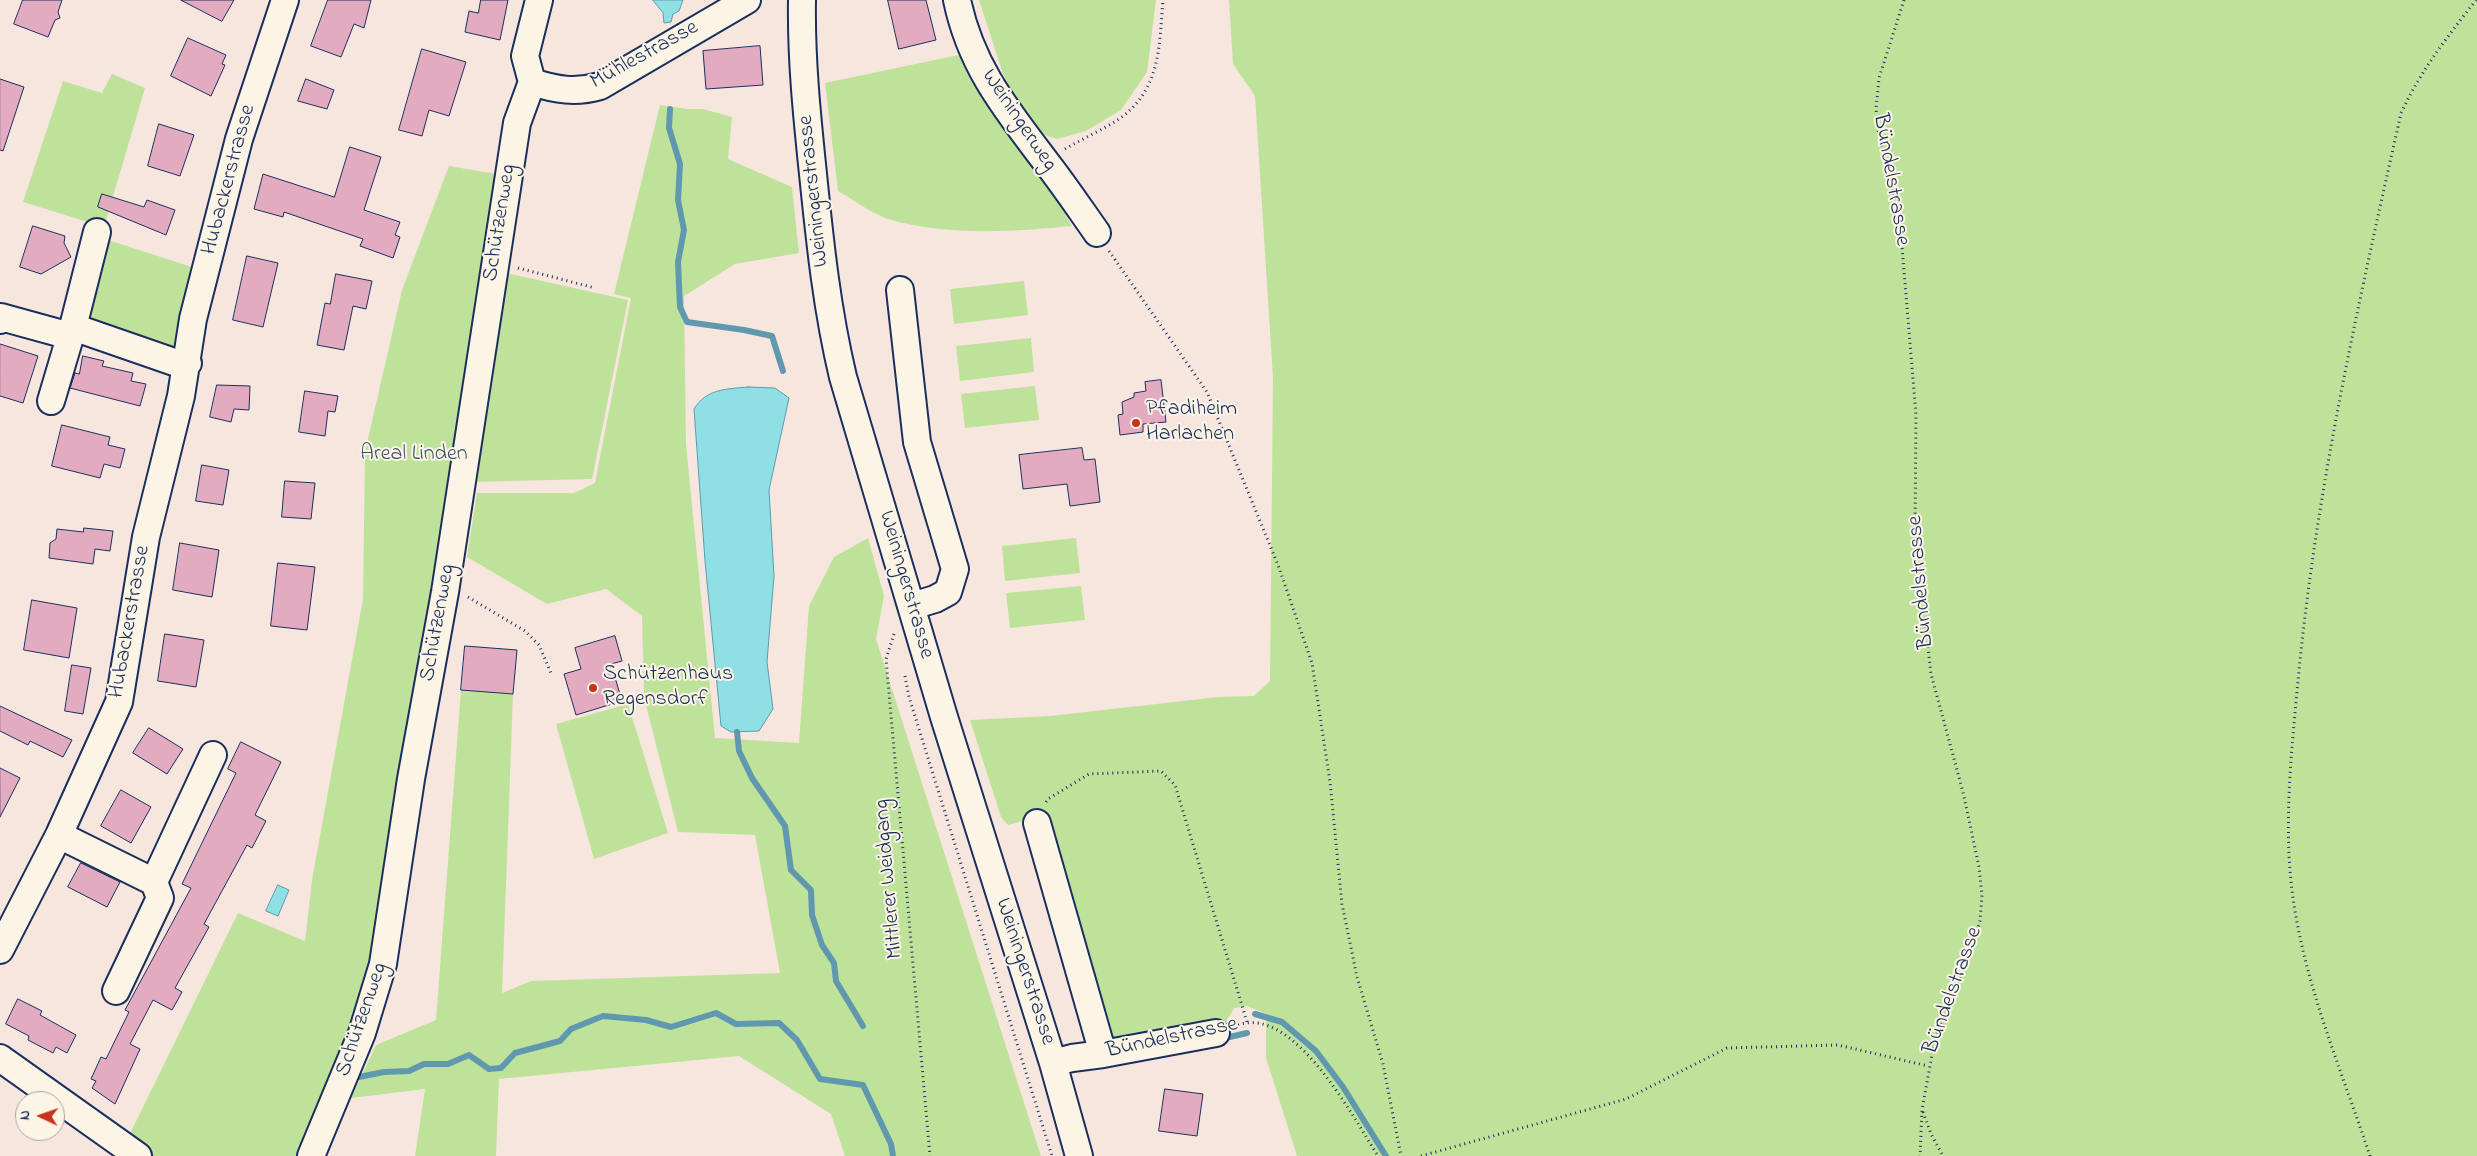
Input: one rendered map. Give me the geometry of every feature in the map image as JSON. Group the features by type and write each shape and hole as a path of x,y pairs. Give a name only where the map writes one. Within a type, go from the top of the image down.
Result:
{"street":[{"name":"Hubackerstrasse","path":"0,950 59,835 119,702 146,538 188,363 193,319 239,138 285,0"},
{"path":"532,82 525,56 539,0"},
{"name":"Mühlestrasse","path":"532,82 556,89 575,91 600,86 747,0"},
{"name":"Weiningerstrasse","path":"802,0 803,70 822,266 830,322 843,377 944,717 1053,1063 1079,1156"},
{"name":"Weiningerweg","path":"957,0 962,24 986,79 1015,123 1046,161 1097,233"},
{"name":"Schützenweg","path":"311,1156 362,1033 383,964 411,779 445,592 517,122 532,82"},
{"path":"51,401 97,232"},
{"path":"900,290 918,442 955,569 948,592 912,606"},
{"path":"0,320 1,317 71,332 174,362 188,363"},
{"path":"154,882 214,755"},
{"path":"1037,824 1103,1054"},
{"path":"59,835 154,882 160,898 116,990"},
{"name":"Bündelstrasse","path":"1053,1063 1216,1033"},
{"path":"0,1058 138,1156"}],"path":[{"path":"1079,140 1117,120 1143,97 1155,73 1163,0"},
{"name":"Bündelstrasse","path":"1904,0 1879,78 1877,116 1900,224 1916,415 1915,530 1931,674 1962,792 1979,867 1982,896 1980,921 1972,949 1935,1038 1928,1066 1922,1110 1920,1156"},
{"path":"2370,1156 2306,968 2294,909 2289,858 2293,734 2303,628 2326,473 2401,113 2418,78 2444,40 2476,0"},
{"path":"1097,233 1206,392 1278,565 1312,663 1330,782 1342,904 1357,977 1383,1064 1401,1156"},
{"path":"495,262 595,288"},
{"path":"445,592 471,598 525,631 540,645 551,673"},
{"name":"Mittlerer Weidgang","path":"912,606 891,639 886,659 930,1156"},
{"path":"905,672 909,697 1052,1156"},
{"path":"1037,824 1048,799 1089,774 1161,771 1175,785 1247,1022"},
{"name":"Bündelstrasse","path":"1216,1033 1247,1022 1278,1029 1310,1056 1341,1098 1378,1156"},
{"path":"1421,1156 1626,1099 1727,1048 1838,1046 1928,1066"},
{"path":"1922,1110 1931,1134 1943,1156"}],"green space":[{"path":"979,0 1156,0 1147,72 1121,110 1086,131 1057,139 1036,132 1019,106 1003,74"},
{"path":"1229,0 2477,0 2477,1156 1297,1156 1266,1058 1266,1014 1247,1006 1234,1008 1225,1024 1125,1046 1115,1041 1045,819 1030,819 1008,825 1001,817 970,720 1050,716 1218,697 1254,696 1270,681 1273,378 1255,96 1233,64"},
{"path":"968,53 1072,226 1003,231 933,228 888,219 838,191 825,83"},
{"path":"112,74 145,88 104,227 23,202 63,81 102,93"},
{"path":"660,105 703,109 732,117 728,159 792,187 799,253 735,264 684,296 686,444 715,738 799,743 809,606 834,557 868,538 884,596 876,639 1041,1156 845,1156 831,1114 739,1056 499,1079 496,1156 415,1156 425,1089 351,1098 376,1045 436,1020 461,690 513,694 502,993 531,981 780,973 755,835 678,832 644,697 642,616 606,589 547,604 467,557 477,493 574,493 595,483 631,298 614,294"},
{"path":"449,166 508,176 390,896 395,897 311,1156 138,1156 124,1146 238,913 305,941 312,880 363,599 365,452 402,290"},
{"path":"102,238 198,269 178,353 79,323"},
{"name":"Areal Linden","path":"502,272 628,300 592,479 471,482"},
{"path":"1024,281 1028,315 954,324 950,289"},
{"path":"1031,338 1034,372 960,381 956,346"},
{"path":"1035,386 1039,420 965,428 961,394"},
{"path":"1076,538 1080,573 1005,581 1002,546"},
{"path":"1081,586 1085,620 1010,628 1006,593"},
{"path":"628,704 668,833 594,859 556,724"}],"water":[{"path":"653,0 683,0 679,11 673,14 671,22 664,23 663,13"},
{"path":"748,387 775,388 789,398 769,490 774,576 767,662 773,709 759,731 731,732 721,726 705,561 694,409 704,397 717,391"},
{"path":"278,885 289,890 278,916 266,911"}],"building":[{"path":"23,0 62,0 58,12 60,18 55,20 48,37 14,24"},
{"path":"181,0 234,0 222,21"},
{"path":"328,0 371,0 364,28 354,24 341,57 311,46"},
{"path":"481,0 508,0 500,40 465,32 469,11 478,13"},
{"path":"888,0 926,0 936,40 899,49"},
{"path":"188,38 226,55 222,64 225,65 211,96 171,76"},
{"path":"760,46 763,85 706,89 703,51"},
{"path":"422,49 466,62 449,116 429,110 422,136 399,130"},
{"path":"0,79 24,87 3,151 0,150"},
{"path":"306,79 334,90 327,109 298,101"},
{"path":"159,124 194,135 180,176 148,166"},
{"path":"350,147 381,157 364,210 400,222 395,235 400,237 393,258 360,246 363,239 284,212 283,217 254,209 263,174 334,197"},
{"path":"102,194 144,207 147,200 175,210 166,235 98,207"},
{"path":"33,226 65,236 64,243 71,257 41,274 20,267"},
{"path":"247,256 278,263 263,327 233,320"},
{"path":"336,274 372,281 366,309 353,306 344,350 317,345 325,303 330,304"},
{"path":"0,344 38,356 23,403 0,396"},
{"path":"83,356 104,361 102,366 133,373 131,381 146,384 140,406 70,388 75,373 79,374"},
{"name":"Pfadiheim Harlachen","path":"1161,380 1166,422 1143,424 1143,432 1120,435 1118,415 1123,414 1122,402 1134,397 1134,393 1146,391 1145,382"},
{"path":"217,385 250,386 249,410 234,409 231,422 210,417"},
{"path":"305,391 338,396 335,412 328,411 325,436 299,432"},
{"path":"62,425 110,437 108,445 125,449 120,468 104,464 100,478 52,466"},
{"path":"1082,448 1084,460 1095,459 1100,502 1070,506 1067,484 1023,489 1019,455"},
{"path":"202,465 229,470 223,505 196,501"},
{"path":"285,481 315,483 311,519 282,517"},
{"path":"84,528 113,531 110,551 95,549 93,564 49,558 50,543 56,539 57,529 83,532"},
{"path":"180,543 219,550 212,597 173,590"},
{"path":"278,563 315,567 307,630 271,626"},
{"path":"32,600 77,608 69,658 24,650"},
{"path":"165,634 204,640 196,687 158,681"},
{"name":"Schützenhaus Regensdorf","path":"615,636 622,661 611,664 622,701 576,715 564,674 581,669 575,648"},
{"path":"465,646 517,650 513,694 461,690"},
{"path":"72,665 91,668 83,714 65,711"},
{"path":"0,706 72,740 63,757 30,741 28,745 0,731"},
{"path":"149,728 183,749 167,774 133,753"},
{"path":"241,742 281,762 255,815 266,821 252,848 247,845 204,924 209,927 175,988 182,992 172,1010 153,1000 130,1044 140,1049 115,1104 92,1088 96,1081 91,1079 101,1057 106,1059 129,1012 125,1010 191,888 182,884 236,773 228,769"},
{"path":"0,768 20,778 0,817"},
{"path":"121,790 151,807 131,843 101,826"},
{"path":"81,863 120,882 107,907 68,887"},
{"path":"18,999 42,1011 40,1015 76,1035 67,1053 56,1047 53,1053 28,1040 29,1036 6,1024"},
{"path":"1165,1089 1203,1094 1197,1136 1159,1131"}],"waterway":[{"path":"670,109 669,128 680,164 678,200 684,230 678,262 680,307 687,322 772,336 783,371"},
{"path":"737,732 739,751 752,778 785,826 791,870 811,890 812,915 822,945 834,963 836,981 863,1026"},
{"path":"354,1078 384,1072 409,1071 424,1064 448,1064 469,1055 489,1069 501,1068 515,1053 560,1041 571,1029 603,1016 646,1020 671,1027 716,1013 736,1024 779,1023 797,1040 820,1079 863,1085 891,1144 893,1156"},
{"path":"1255,1014 1282,1022 1316,1051 1343,1087 1386,1156"},
{"path":"1221,1039 1247,1033"}],"place":[{"name":"Pfadiheim Harlachen","path":"1136,423"},
{"name":"Schützenhaus Regensdorf","path":"593,688"}]}
